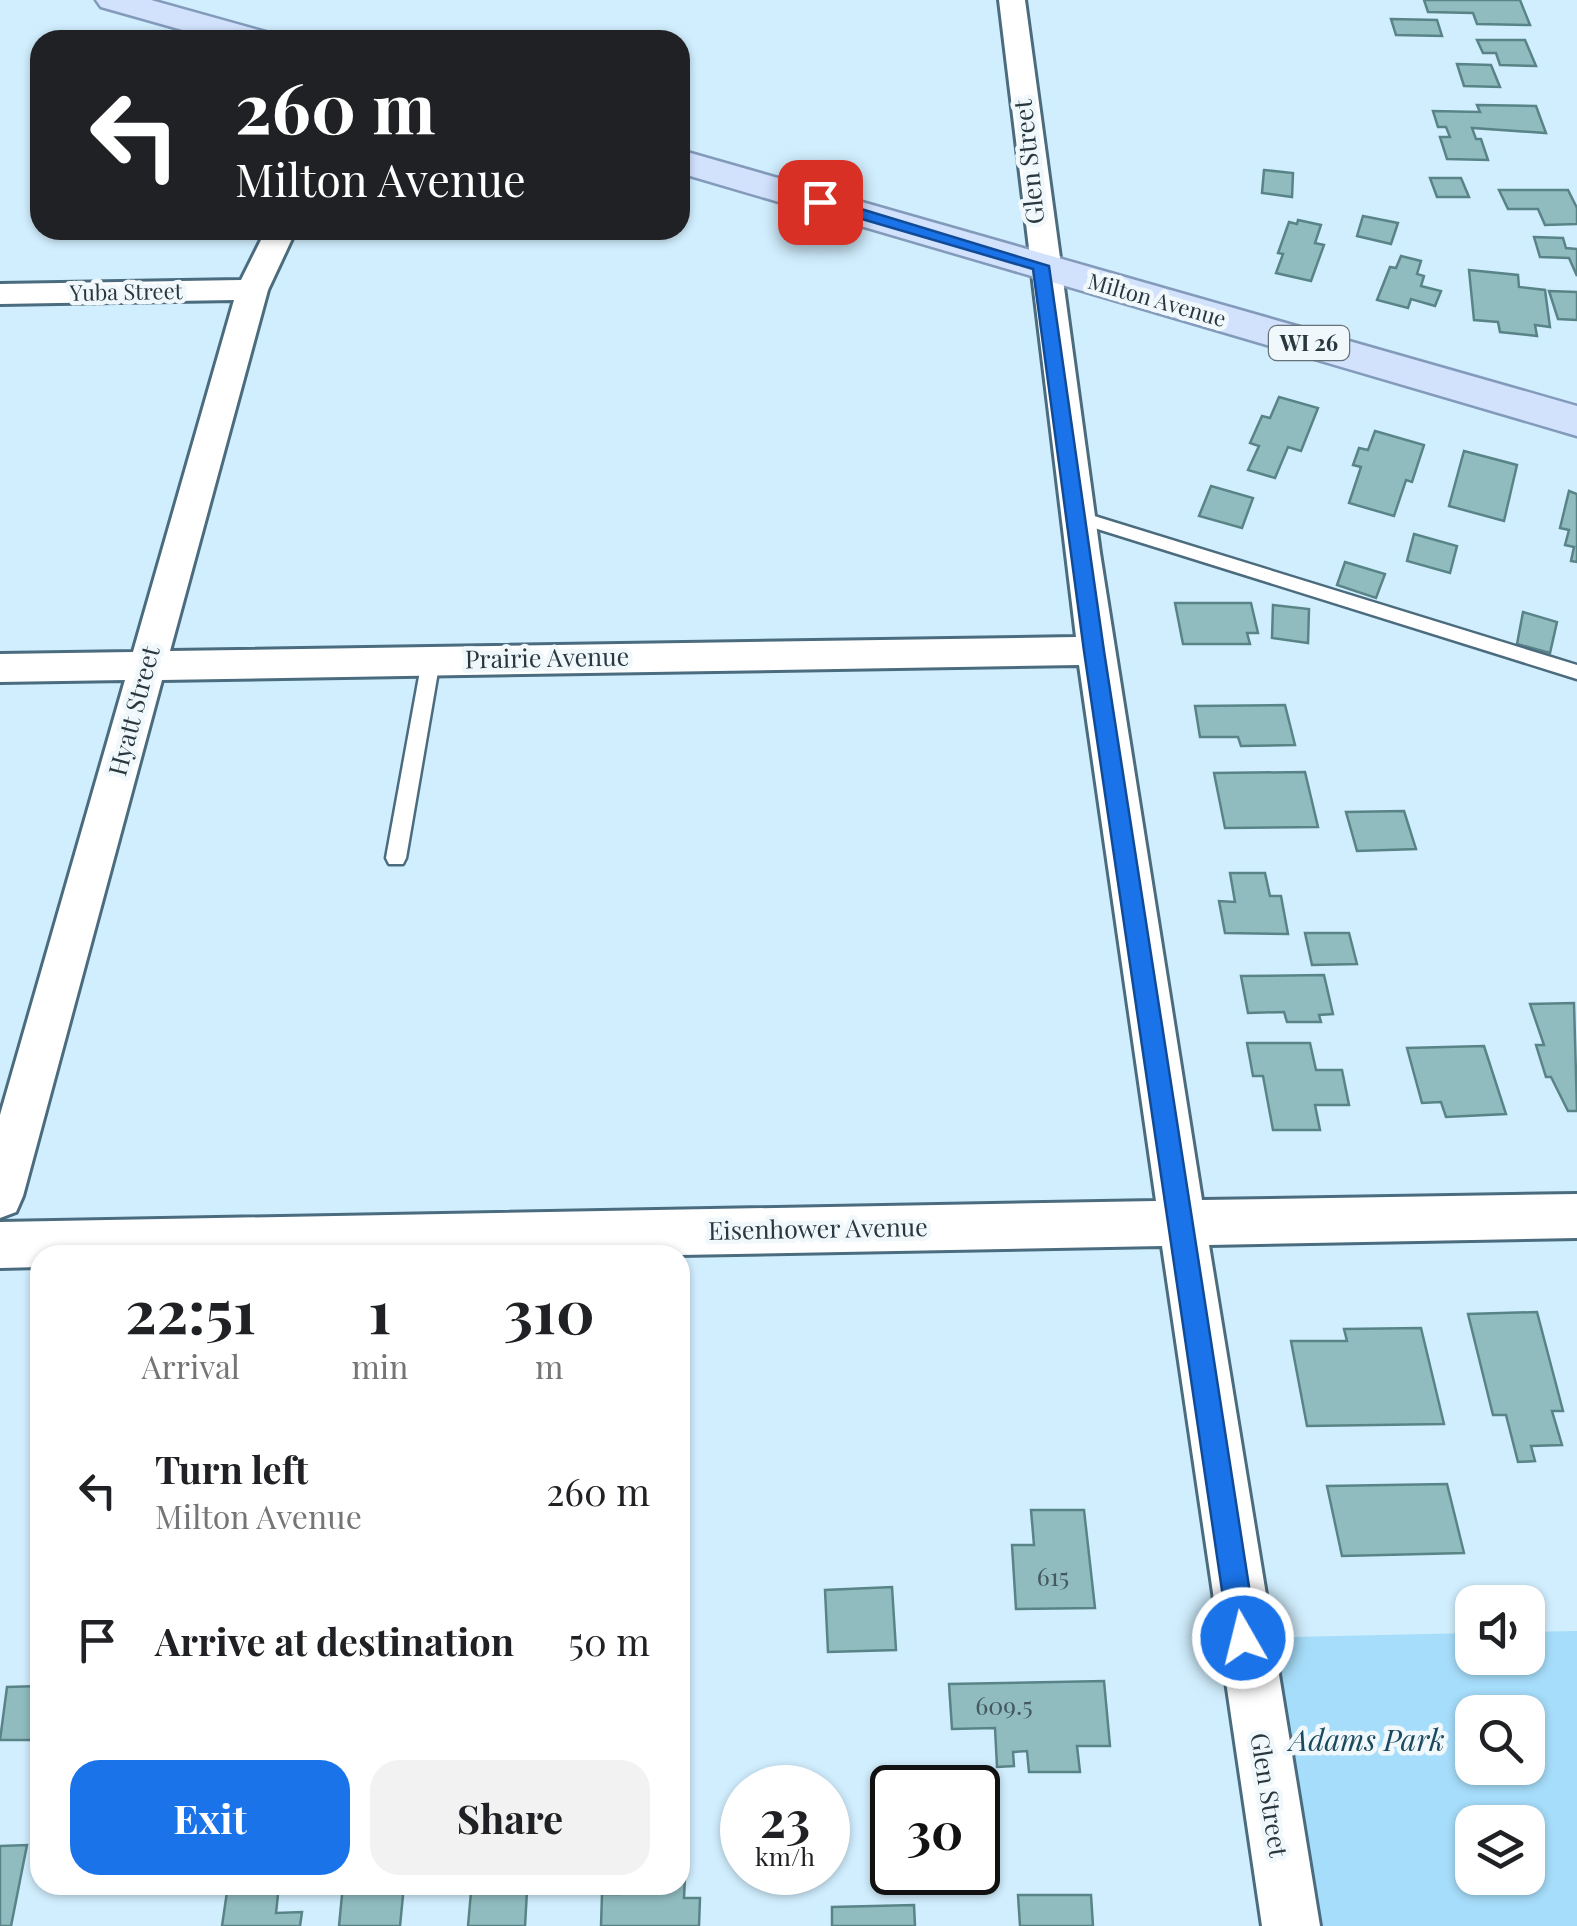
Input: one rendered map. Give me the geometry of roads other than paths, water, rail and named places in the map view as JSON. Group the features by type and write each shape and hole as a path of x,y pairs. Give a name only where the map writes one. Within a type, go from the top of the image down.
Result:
{"main road":[{"path":"114,0 221,30"},
{"name":"Milton Avenue","path":"690,164 1577,421"}],"street":[{"name":"Glen Street","path":"1012,0 1040,266 1094,651 1243,1638 1291,1926"},
{"name":"Hyatt Street","path":"0,1196 252,290 276,240"},
{"name":"Yuba Street","path":"0,294 252,290"},
{"name":"Prairie Avenue","path":"0,668 1094,651"},
{"name":"Eisenhower Avenue","path":"0,1245 1577,1216"}],"lane":[{"path":"1078,517 1577,672"},
{"path":"396,858 432,660"}],"park label":[{"name":"Adams Park","path":"1367,1741"}]}
